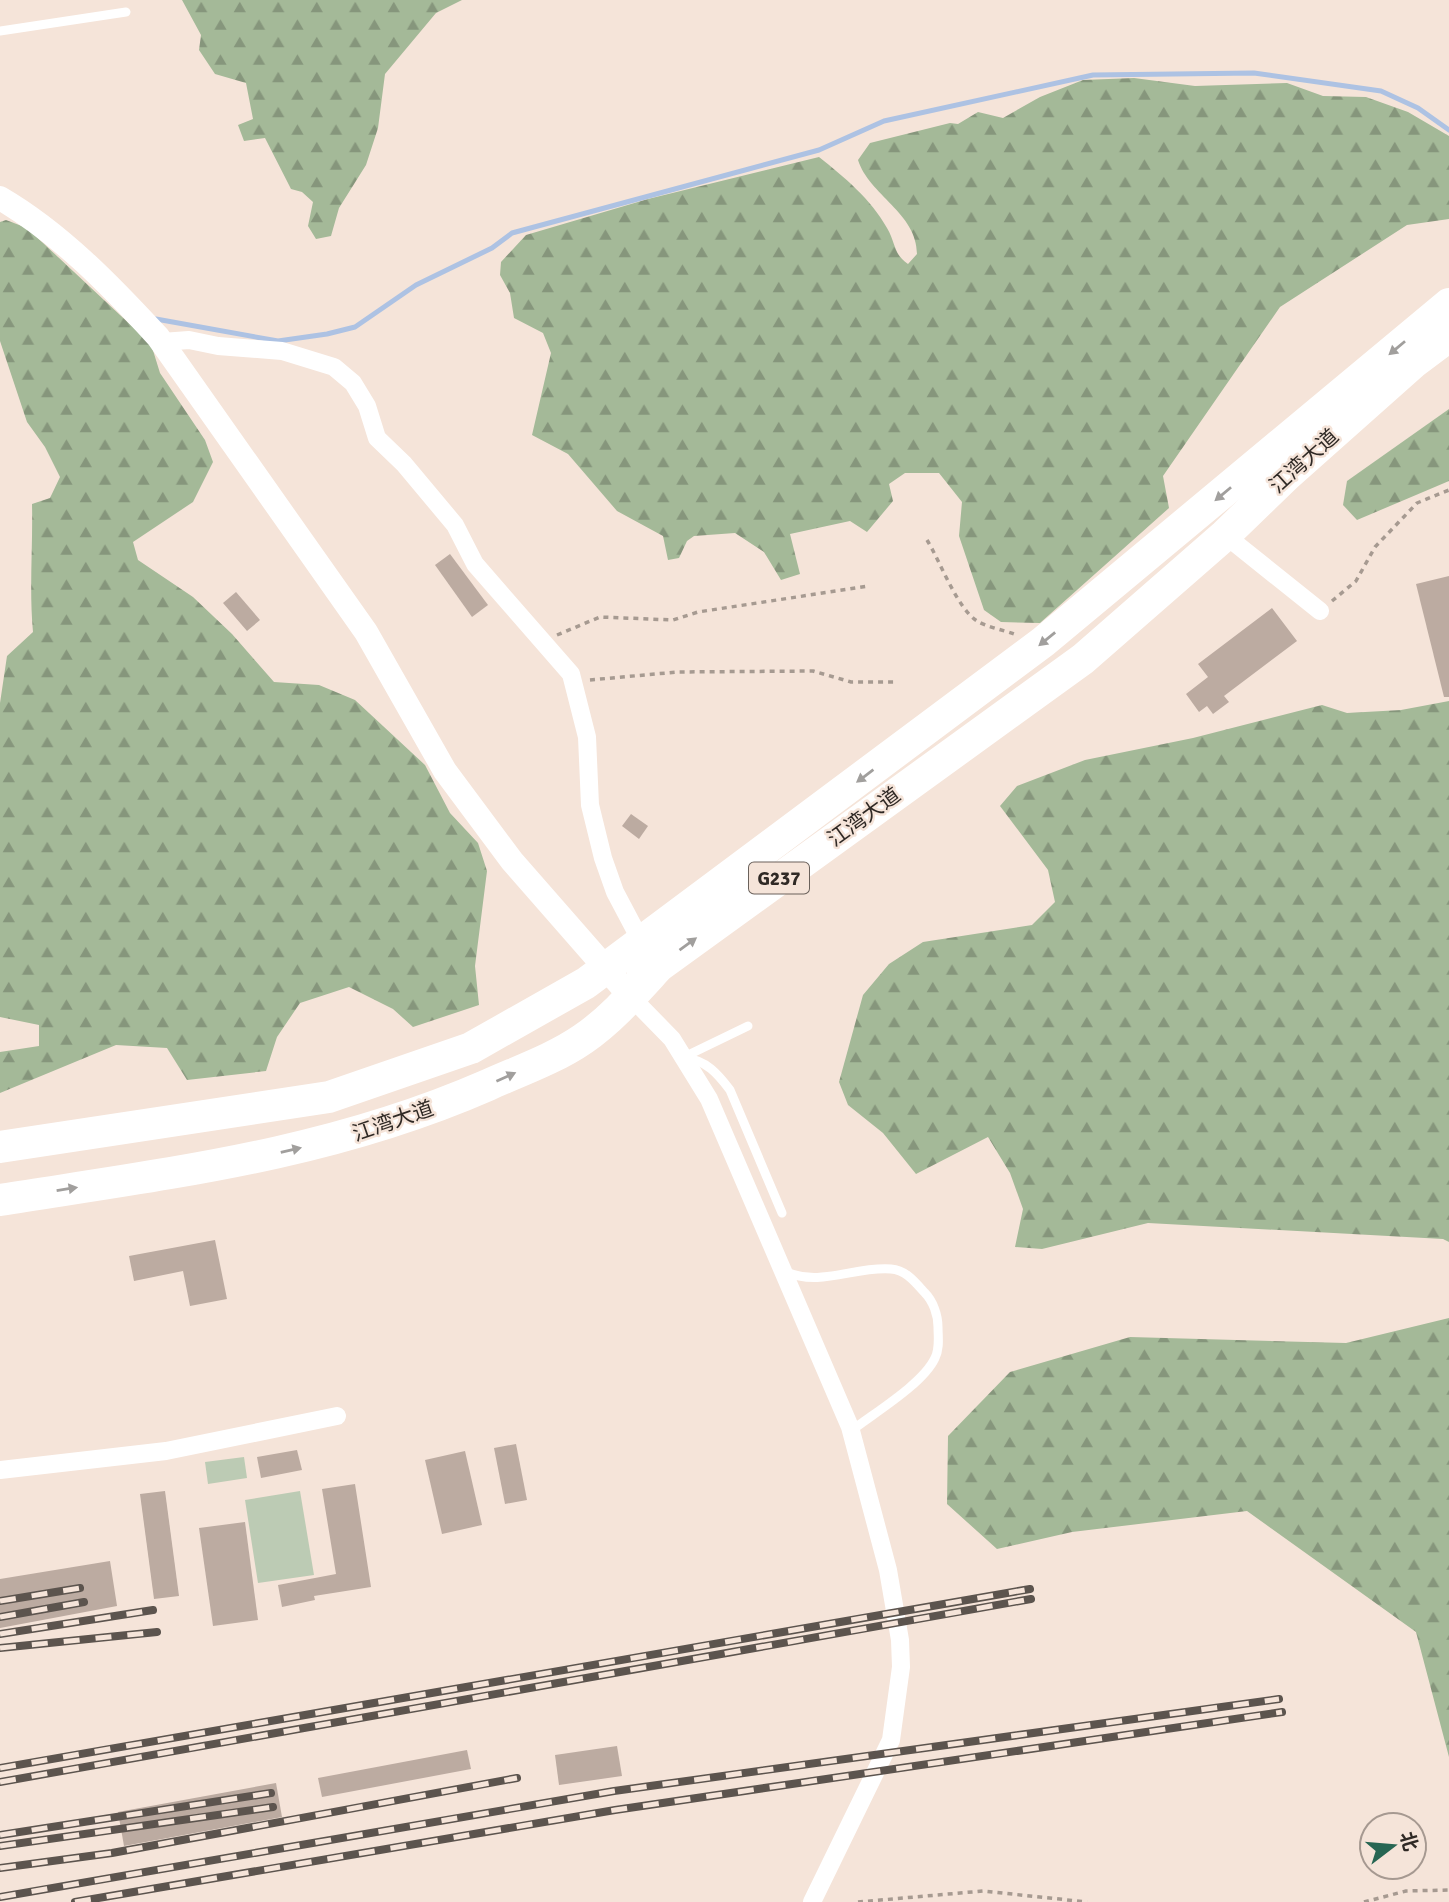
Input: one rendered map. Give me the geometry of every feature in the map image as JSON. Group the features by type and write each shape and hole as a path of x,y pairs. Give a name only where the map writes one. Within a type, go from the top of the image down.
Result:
{"highway":[{"name":"江湾大道","path":"0,1147 329,1097 471,1048 607,968 1043,642 1449,304"},
{"name":"江湾大道","path":"0,1199 227,1165 342,1139 446,1103 544,1060 583,1039 631,997 659,966 1083,659 1449,335"}],"street":[{"path":"0,198 27,214 118,293 162,342 366,632 453,782 512,861 631,997 672,1039 709,1100 851,1431 888,1570 900,1640 899,1695 891,1741 812,1902"},
{"path":"162,342 189,340 218,346 282,351 334,367 354,383 368,406 377,438 404,464 455,525 475,564 527,620 542,642 571,674 587,737 590,804 603,858 615,892 642,943 631,997"},
{"path":"1225,535 1320,611"},
{"path":"0,1470 166,1451 337,1416"}],"lane":[{"path":"0,31 126,12"},
{"path":"683,1058 748,1026"},
{"path":"683,1058 704,1063 718,1074 730,1090 782,1213"},
{"path":"782,1271 800,1278 891,1269 905,1273 929,1297 938,1319 938,1348 934,1360 921,1376 851,1431"}],"path":[{"path":"1320,611 1356,581 1375,547 1417,503 1449,490"},
{"path":"927,540 950,578 959,605 978,621 1043,642"},
{"path":"542,642 600,617 673,620 698,612 869,586"},
{"path":"574,682 677,672 813,671 851,682 894,682"},
{"path":"1364,1902 1406,1891 1449,1890"},
{"path":"858,1902 983,1891 1087,1902"}],"green space":[{"path":"182,0 462,0 436,13 385,74 378,128 366,165 339,208 331,236 316,239 308,226 313,202 302,192 291,189 265,138 244,141 238,125 253,119 246,83 215,74 199,50 201,35"},
{"path":"1134,78 1195,86 1287,83 1323,96 1366,97 1408,112 1449,136 1449,219 1407,225 1280,307 1163,476 1169,508 1040,623 1001,622 984,610 959,536 962,502 939,473 905,473 889,484 893,501 867,532 850,521 790,534 800,574 781,580 764,552 735,533 694,536 687,541 679,558 668,560 663,536 617,511 568,454 532,435 551,353 543,333 514,318 510,293 500,275 501,262 526,235 648,199 819,157 873,207 890,233 897,252 908,264 917,254 909,227 872,184 858,160 870,143 950,123 958,124 978,112 1003,118 1040,97 1083,80"},
{"path":"6,220 27,228 151,344 160,373 205,440 213,462 193,502 133,542 138,560 193,597 232,634 274,682 319,685 355,700 425,765 450,813 478,843 487,871 475,966 479,1005 413,1027 393,1009 349,987 300,1003 277,1037 266,1071 187,1080 167,1048 116,1045 0,1093 0,1052 39,1046 39,1025 0,1017 0,703 7,656 33,632 32,504 50,498 60,477 45,447 27,422 0,341 0,222"},
{"path":"1449,409 1449,481 1357,520 1343,505 1347,481"},
{"path":"1449,701 1449,1242 1443,1239 1148,1223 1042,1249 1015,1247 1023,1209 1010,1173 988,1137 916,1174 883,1133 848,1105 839,1082 863,995 889,964 923,942 1032,925 1055,902 1048,870 1000,806 1017,786 1085,760 1193,738 1322,705 1347,713 1401,710"},
{"path":"1449,1318 1449,1757 1416,1632 1247,1511 1072,1532 997,1549 947,1504 948,1436 1010,1372 1130,1337 1346,1343"},
{"path":"244,1457 247,1478 208,1484 205,1462"},
{"path":"300,1491 314,1575 258,1583 245,1500"}],"building":[{"path":"450,554 488,605 472,617 435,565"},
{"path":"1449,576 1449,697 1444,697 1416,584"},
{"path":"236,592 260,620 247,631 223,603"},
{"path":"1272,608 1297,641 1224,696 1229,702 1213,714 1207,706 1199,712 1186,694 1208,677 1198,664"},
{"path":"631,814 648,826 639,839 622,826"},
{"path":"215,1240 227,1299 190,1306 183,1271 134,1281 129,1256"},
{"path":"516,1444 527,1500 505,1504 494,1448"},
{"path":"297,1450 302,1470 261,1478 257,1457"},
{"path":"465,1451 482,1525 442,1534 425,1460"},
{"path":"355,1484 371,1587 314,1596 315,1600 282,1607 278,1585 336,1574 322,1489"},
{"path":"165,1491 179,1596 154,1599 140,1494"},
{"path":"245,1522 258,1620 213,1626 199,1528"},
{"path":"110,1561 117,1606 0,1628 0,1579"},
{"path":"617,1746 622,1776 559,1785 555,1755"},
{"path":"467,1750 471,1769 322,1797 318,1778"},
{"path":"276,1783 282,1817 124,1846 118,1812"}],"waterway":[{"path":"156,319 278,341 355,327 416,285 492,248 512,233 819,150 884,121 1093,75 1254,73 1381,91 1418,108 1449,130"}],"railway":[{"path":"0,1601 80,1588"},
{"path":"0,1768 1030,1589"},
{"path":"0,1782 1031,1599"},
{"path":"0,1617 84,1602"},
{"path":"0,1634 153,1610"},
{"path":"0,1648 157,1632"},
{"path":"0,1897 614,1791 1279,1699"},
{"path":"75,1902 615,1810 1282,1712"},
{"path":"0,1868 112,1853 517,1778"},
{"path":"0,1835 271,1793"},
{"path":"0,1846 273,1807"}]}
